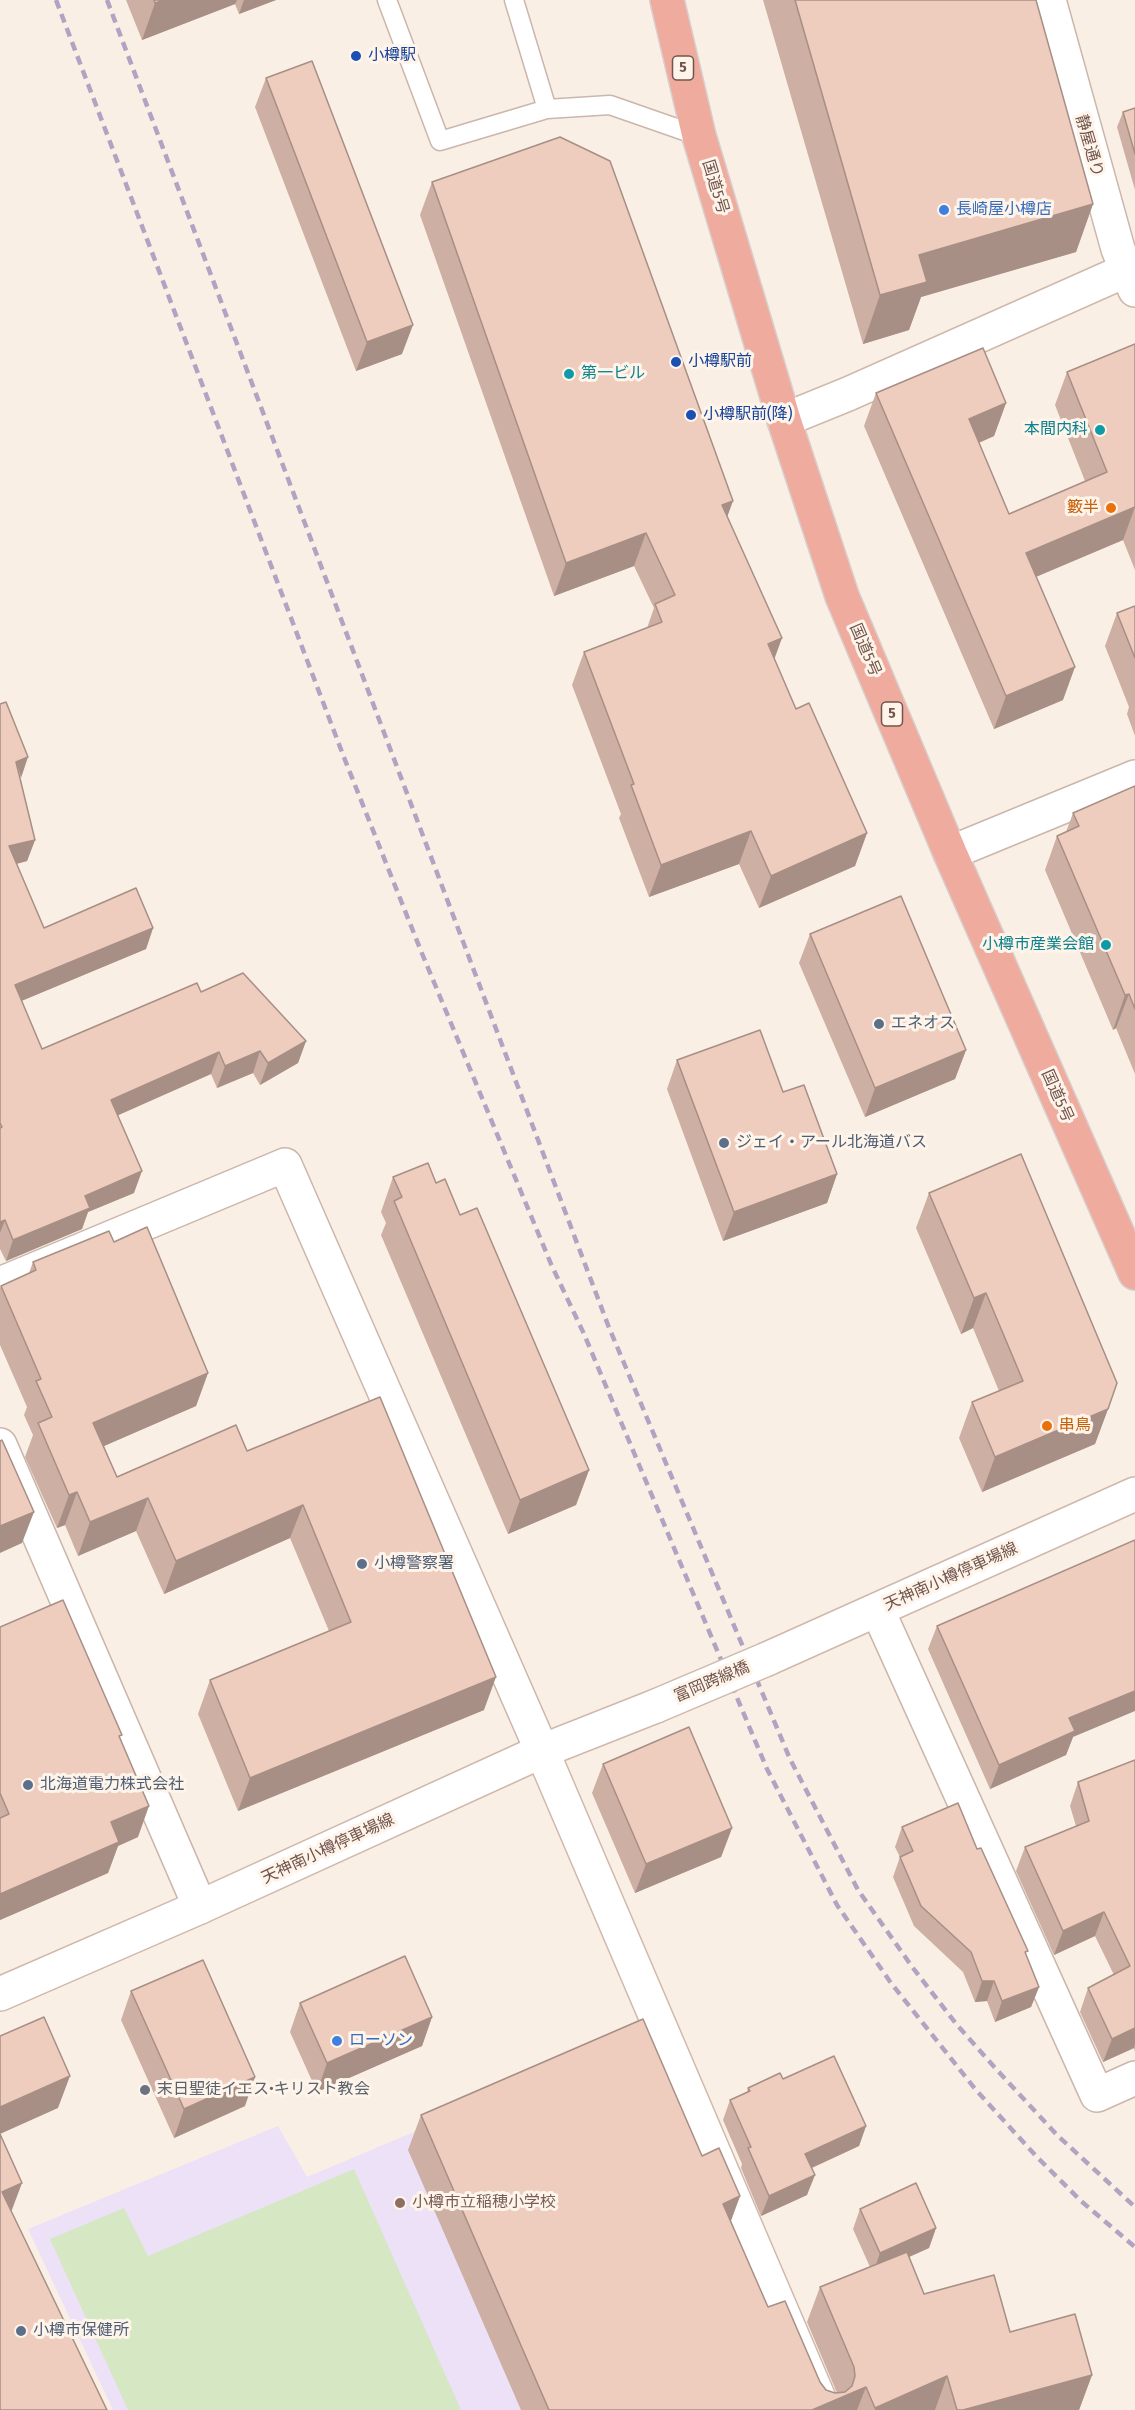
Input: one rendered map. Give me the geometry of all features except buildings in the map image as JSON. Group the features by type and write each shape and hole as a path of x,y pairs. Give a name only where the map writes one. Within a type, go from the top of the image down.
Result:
{"highway":[{"name":"国道5号","path":"667,0 699,136 784,420 842,596 950,853 1135,1273"}],"street":[{"name":"静屋通り","path":"1049,0 1118,249 1132,275"},
{"path":"784,420 1132,275"},
{"path":"950,853 1135,777"},
{"path":"0,1284 285,1165 542,1751 824,2410"},
{"path":"0,1445 200,1907"},
{"name":"天神南小樽停車場線","path":"767,1659 1135,1494"},
{"path":"878,1611 1097,2095 1135,2078"},
{"name":"富岡跨線橋","path":"656,1706 767,1659"},
{"name":"天神南小樽停車場線","path":"0,1994 200,1907 542,1751 656,1706"}],"lane":[{"path":"387,0 441,141 548,109 610,105 699,136"},
{"path":"514,0 548,109"}],"shaded area":[{"name":"小樽市立稲穂小学校","path":"637,2038 801,2410 113,2410 28,2229 278,2126 307,2177"}],"green space":[{"path":"354,2169 461,2410 128,2410 50,2239 124,2208 148,2256"}],"railway":[{"path":"56,0 345,760 421,951 551,1264 584,1334 767,1769 837,1905 891,1983 976,2090 1036,2156 1081,2201 1135,2247"},
{"path":"107,0 608,1325 790,1759 858,1890 913,1968 957,2025 1057,2135 1135,2207"}],"place":[{"name":"小樽駅","path":"356,56"},
{"name":"長崎屋小樽店","path":"944,210"},
{"name":"小樽駅前","path":"676,362"},
{"name":"第一ビル","path":"569,374"},
{"name":"小樽駅前(降)","path":"691,415"},
{"name":"本間内科","path":"1100,430"},
{"name":"籔半","path":"1111,508"},
{"name":"小樽市産業会館","path":"1106,945"},
{"name":"エネオス","path":"879,1024"},
{"name":"ジェイ・アール北海道バス","path":"724,1143"},
{"name":"串鳥","path":"1047,1426"},
{"name":"小樽警察署","path":"362,1564"},
{"name":"北海道電力株式会社","path":"28,1785"},
{"name":"ローソン","path":"337,2041"},
{"name":"末日聖徒イエス•キリスト教会","path":"145,2090"},
{"name":"小樽市立稲穂小学校","path":"400,2203"},
{"name":"小樽市保健所","path":"21,2331"}]}
